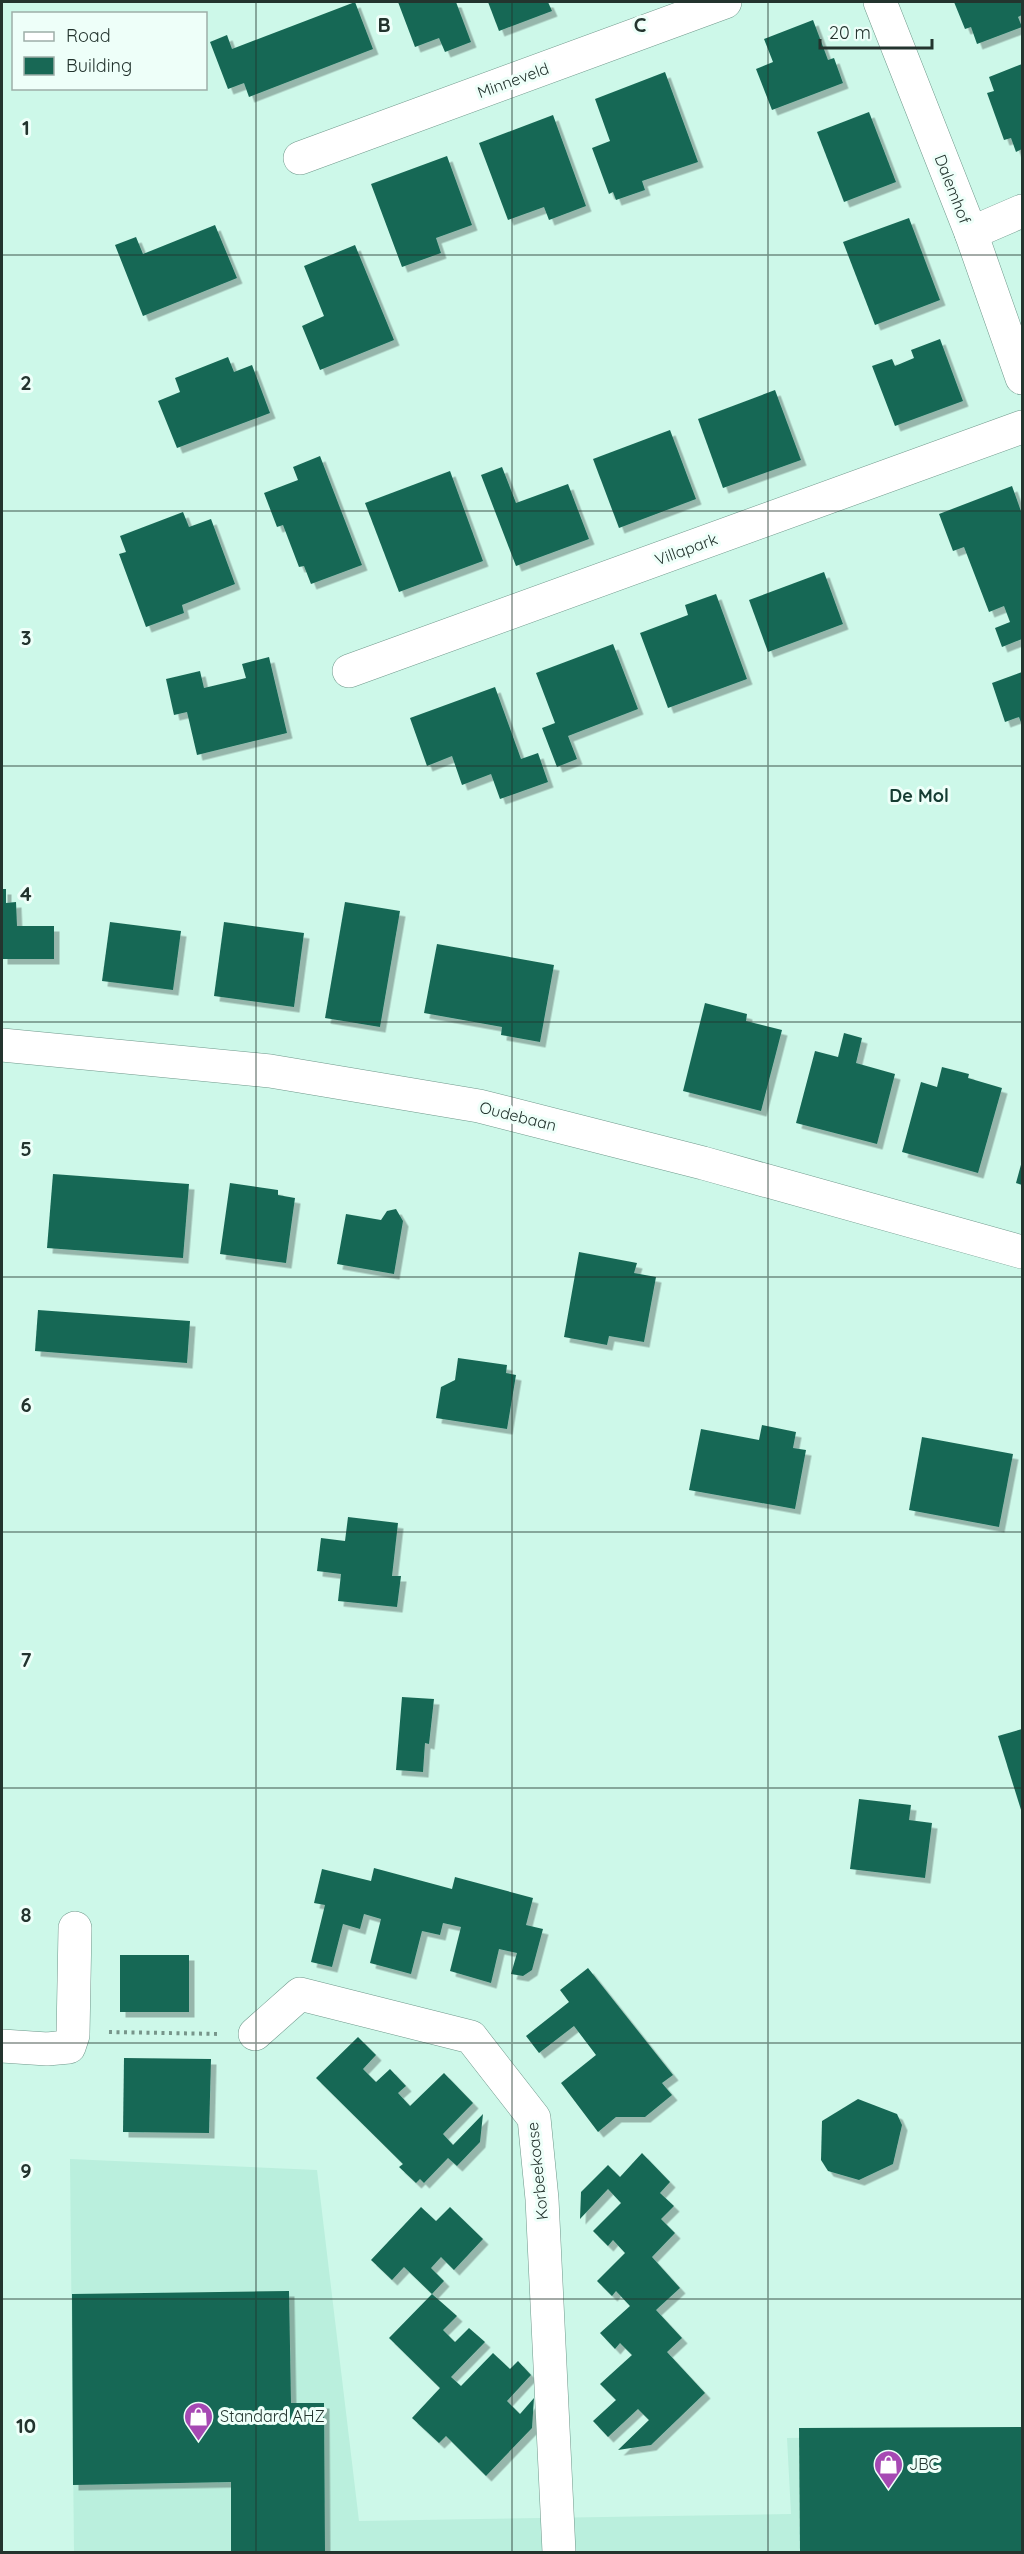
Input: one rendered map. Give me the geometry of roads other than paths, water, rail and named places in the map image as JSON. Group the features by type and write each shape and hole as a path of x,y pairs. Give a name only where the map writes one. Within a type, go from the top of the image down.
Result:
{"street":[{"name":"Minneveld","path":"300,158 725,2"},
{"name":"Dalemhof","path":"880,2 971,233 1023,378"},
{"path":"971,233 1023,211"},
{"name":"Villapark","path":"349,671 1023,427"},
{"name":"Oudebaan","path":"2,1045 270,1071 480,1106 703,1162 1023,1252"},
{"path":"2,2046 47,2049 69,2047 73,2036 75,1928"},
{"name":"Korbeekoase","path":"255,2034 300,1995 471,2037 534,2118 542,2199 559,2553"}],"place":[{"name":"Standard AHZ","path":"199,2442"},
{"name":"JBC","path":"888,2490"}],"district":[{"name":"De Mol","path":"919,795"}]}
